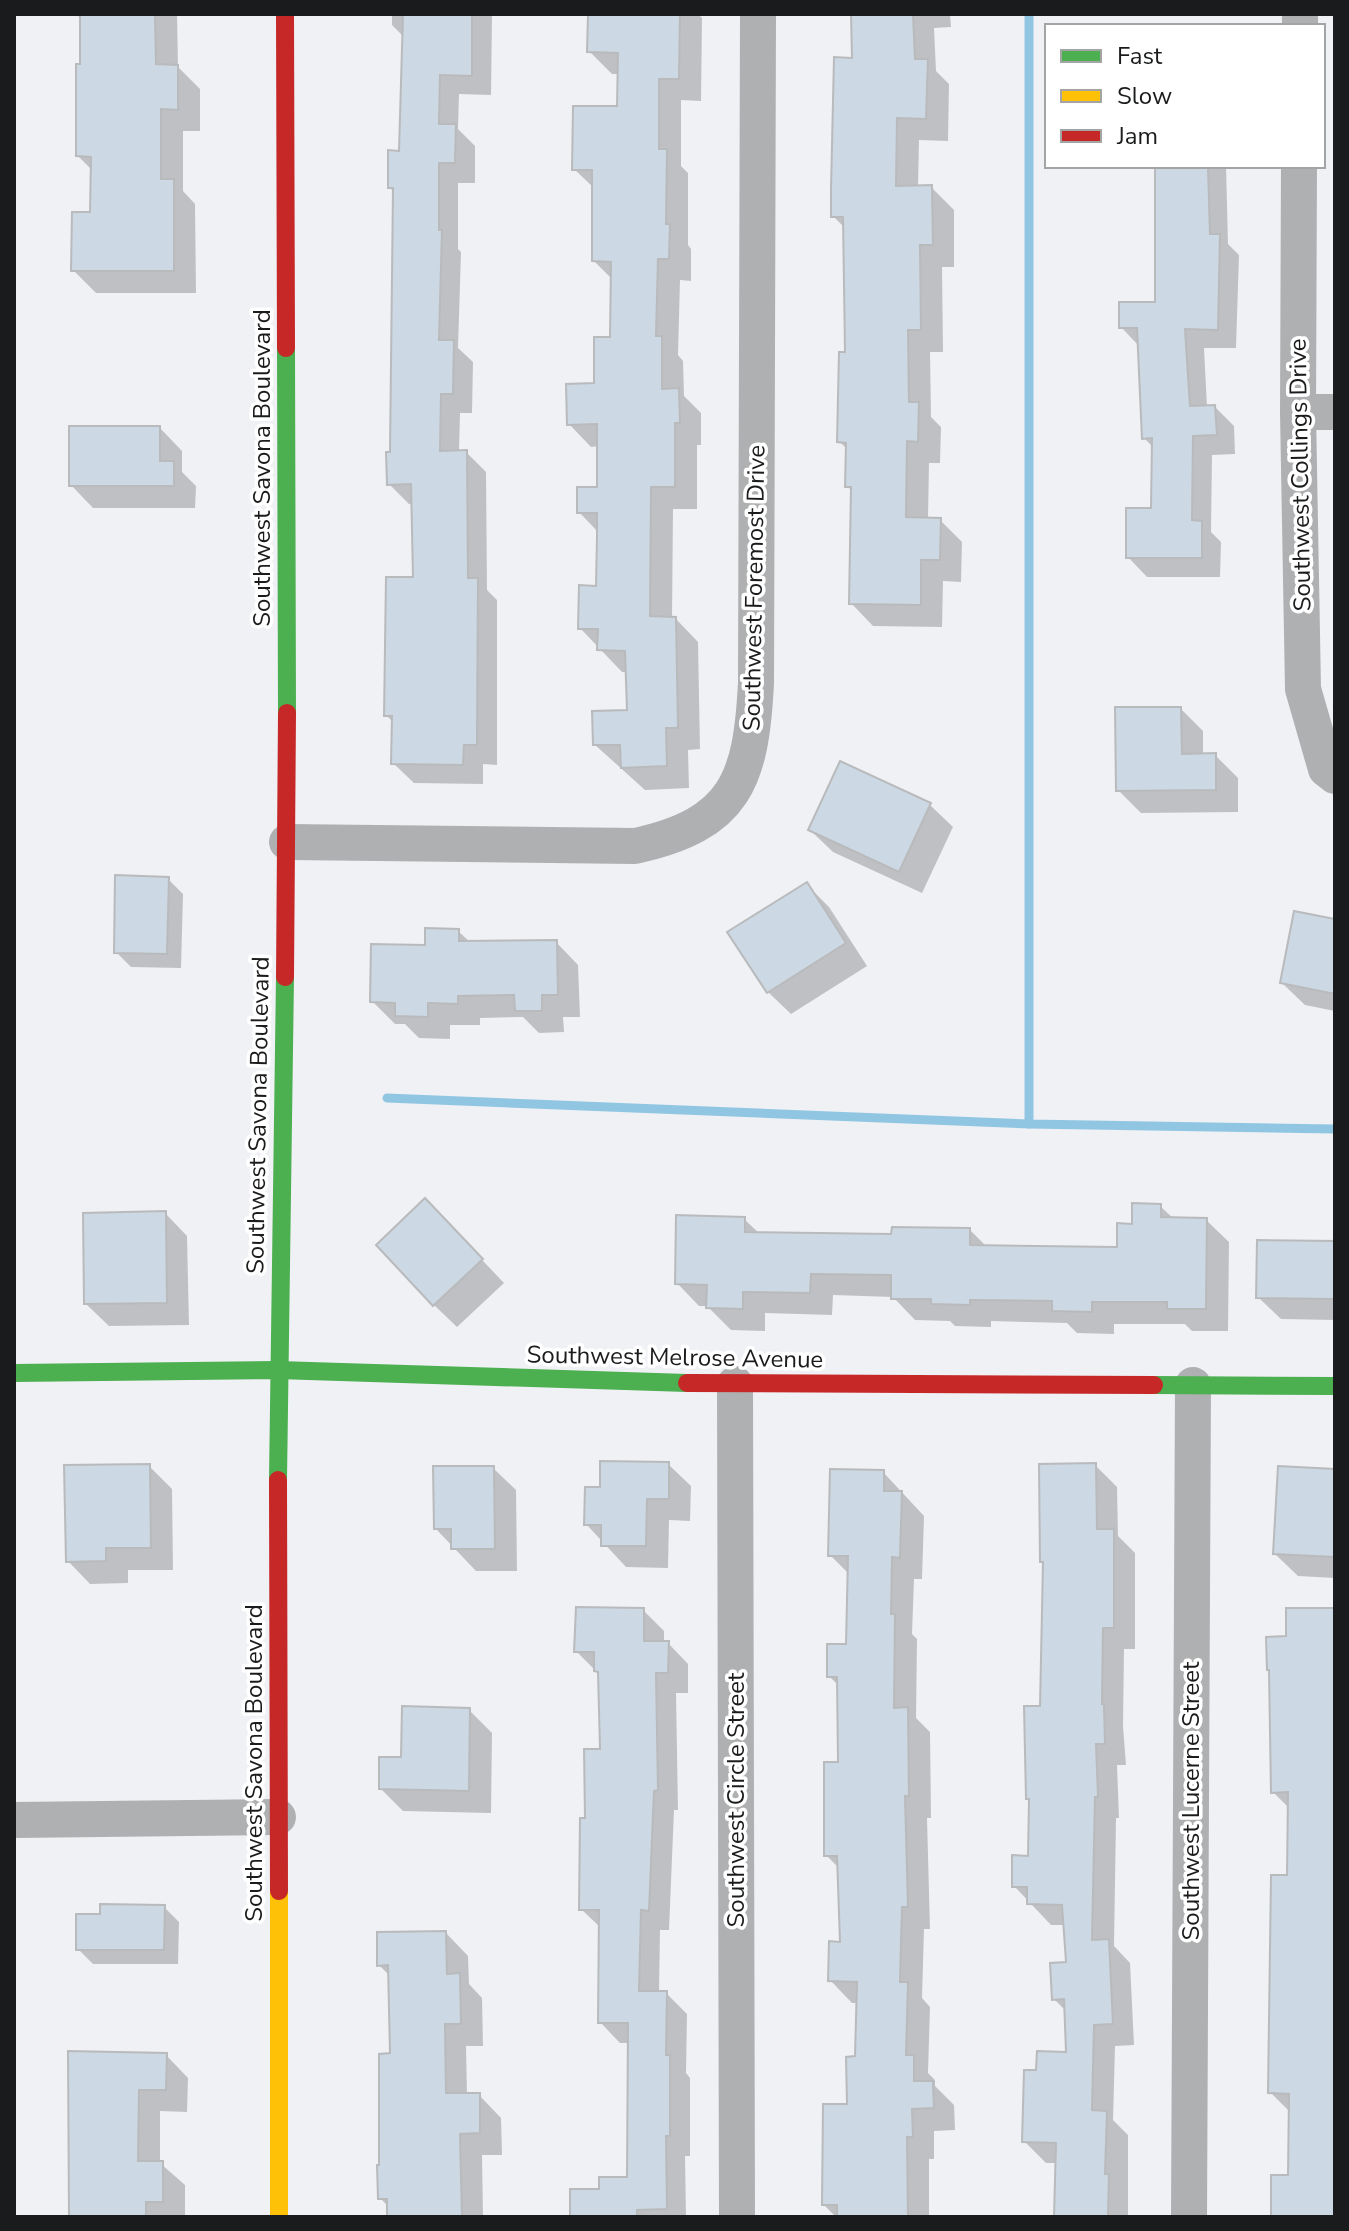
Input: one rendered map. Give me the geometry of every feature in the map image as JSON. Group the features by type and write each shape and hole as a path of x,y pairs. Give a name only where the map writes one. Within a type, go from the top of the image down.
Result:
{"street":[{"name":"Southwest Savona Boulevard","path":"279,2217 278,1370 287,842 285,14"},
{"name":"Southwest Foremost Drive","path":"287,842 635,846 696,826 723,806 735,787 748,759 756,683 758,14"},
{"name":"Southwest Collings Drive","path":"1299,168 1298,412 1303,689 1326,769 1335,776"},
{"path":"1298,412 1335,412"},
{"name":"Southwest Melrose Avenue","path":"14,1373 278,1370 735,1384 1335,1386"},
{"name":"Southwest Circle Street","path":"735,1384 737,2217"},
{"name":"Southwest Lucerne Street","path":"1189,2217 1193,1385"},
{"path":"14,1820 278,1817"}],"building":[{"path":"80,14 155,14 156,64 178,65 178,110 161,109 161,179 174,179 174,271 71,271 72,212 90,212 91,157 76,156 76,64 80,64"},
{"path":"403,14 472,14 472,76 440,75 439,124 456,124 455,163 439,163 439,230 442,230 439,340 454,340 453,394 441,394 440,451 467,450 468,578 478,578 477,745 464,745 463,765 391,764 392,716 384,716 386,577 413,577 411,484 387,485 386,452 390,452 393,188 388,188 388,150 399,151"},
{"path":"588,14 680,14 679,79 659,79 659,149 667,149 666,224 670,224 669,259 658,259 656,336 662,336 662,389 679,388 680,423 675,423 675,487 651,487 650,616 676,617 678,728 666,728 667,766 621,768 620,745 593,745 592,711 627,710 625,651 597,650 598,629 578,629 579,585 596,586 597,513 577,513 577,487 597,487 597,424 567,425 566,384 594,383 594,337 610,337 611,262 592,261 592,170 572,170 573,106 617,106 618,53 587,52"},
{"path":"851,14 913,14 915,59 928,59 926,119 897,118 896,186 932,185 933,245 920,245 921,330 908,330 909,402 919,402 918,442 907,441 906,517 941,518 940,560 921,560 921,605 849,604 851,487 845,487 846,443 837,442 839,352 845,352 843,217 831,217 831,189 834,57 852,58"},
{"path":"1155,168 1208,168 1210,234 1220,234 1218,330 1185,329 1190,406 1215,405 1217,435 1193,436 1192,520 1202,521 1202,558 1126,558 1126,508 1151,508 1152,438 1142,439 1137,328 1119,328 1119,302 1155,302"},
{"path":"69,426 160,426 160,461 174,461 174,486 69,486"},
{"path":"1115,707 1181,707 1182,754 1216,753 1216,790 1116,791"},
{"path":"840,761 931,803 899,872 808,830"},
{"path":"115,875 169,877 167,954 114,953"},
{"path":"807,882 846,943 767,993 727,932"},
{"path":"1294,911 1335,919 1335,994 1280,983"},
{"path":"425,928 459,929 459,941 557,940 558,995 542,995 542,1011 515,1011 514,995 458,996 458,1004 428,1003 428,1017 395,1016 395,1003 370,1002 371,944 425,945"},
{"path":"425,1198 483,1259 433,1306 376,1245"},
{"path":"1132,1203 1161,1204 1161,1217 1207,1218 1206,1309 1167,1309 1167,1302 1092,1302 1092,1312 1052,1311 1052,1301 970,1300 970,1305 931,1304 931,1299 891,1299 891,1275 811,1274 810,1293 743,1292 743,1309 706,1308 707,1285 675,1284 676,1215 745,1217 745,1232 891,1234 892,1227 970,1228 970,1245 1117,1247 1117,1223 1132,1224"},
{"path":"166,1211 167,1303 84,1304 83,1213"},
{"path":"1257,1240 1335,1241 1335,1299 1256,1298"},
{"path":"600,1461 669,1462 669,1499 647,1499 646,1546 601,1546 601,1525 584,1525 585,1487 600,1487"},
{"path":"1096,1463 1097,1529 1114,1529 1114,1628 1103,1628 1105,1744 1096,1744 1098,1797 1095,1797 1092,1940 1109,1939 1113,2024 1094,2025 1092,2110 1107,2111 1105,2174 1109,2174 1108,2217 1054,2217 1056,2143 1022,2142 1024,2070 1036,2070 1037,2051 1066,2052 1064,1999 1052,2000 1050,1963 1066,1962 1062,1905 1027,1904 1027,1887 1012,1887 1012,1855 1028,1856 1029,1799 1026,1799 1024,1706 1040,1706 1043,1562 1040,1562 1039,1464"},
{"path":"150,1464 151,1548 106,1548 106,1561 66,1562 64,1465"},
{"path":"433,1466 494,1466 495,1549 451,1549 451,1529 434,1529"},
{"path":"1278,1466 1335,1469 1335,1557 1273,1554"},
{"path":"830,1469 884,1470 884,1491 902,1491 900,1558 892,1557 891,1614 895,1614 894,1708 908,1707 909,1796 905,1796 908,1907 902,1907 900,1982 908,1982 906,2055 914,2055 914,2081 933,2081 934,2108 912,2109 913,2137 907,2137 908,2217 837,2217 837,2205 822,2205 823,2104 847,2104 846,2057 855,2056 857,1982 828,1981 829,1941 840,1942 837,1856 824,1856 824,1762 838,1762 837,1677 827,1677 827,1644 846,1644 848,1556 828,1556"},
{"path":"576,1607 644,1608 644,1641 669,1641 668,1673 656,1673 658,1790 654,1791 649,1911 641,1910 639,1991 667,1991 670,2136 666,2136 667,2209 637,2210 637,2217 570,2217 570,2189 599,2189 599,2177 627,2177 628,2023 598,2023 599,1910 579,1910 580,1818 585,1818 584,1749 600,1749 598,1672 594,1671 594,1652 574,1652"},
{"path":"1286,1608 1335,1608 1335,2217 1271,2217 1271,2175 1288,2175 1289,2094 1268,2093 1271,1875 1287,1875 1288,1792 1271,1793 1266,1637 1286,1636"},
{"path":"402,1706 470,1708 469,1791 379,1789 379,1757 401,1757"},
{"path":"100,1904 165,1905 164,1950 76,1950 76,1914 100,1914"},
{"path":"446,1931 447,1974 460,1973 461,2024 445,2024 446,2093 480,2093 480,2133 460,2134 462,2217 387,2217 387,2199 378,2199 377,2165 379,2054 390,2053 388,1965 377,1966 377,1932"},
{"path":"68,2051 167,2053 166,2090 139,2090 138,2161 163,2161 163,2202 146,2202 146,2217 69,2217"}],"waterway":[{"path":"1029,14 1029,1124"},
{"path":"387,1098 1029,1124 1335,1129"}],"traffic: fast":[{"path":"286,348 287,713"},
{"path":"278,1480 285,977"},
{"path":"14,1373 278,1370 687,1383"},
{"path":"1154,1385 1335,1386"}],"traffic: slow":[{"path":"279,1891 279,2217"}],"traffic: jam":[{"path":"285,14 286,348"},
{"path":"285,977 287,713"},
{"path":"687,1383 1154,1385"},
{"path":"278,1480 279,1891"}]}
